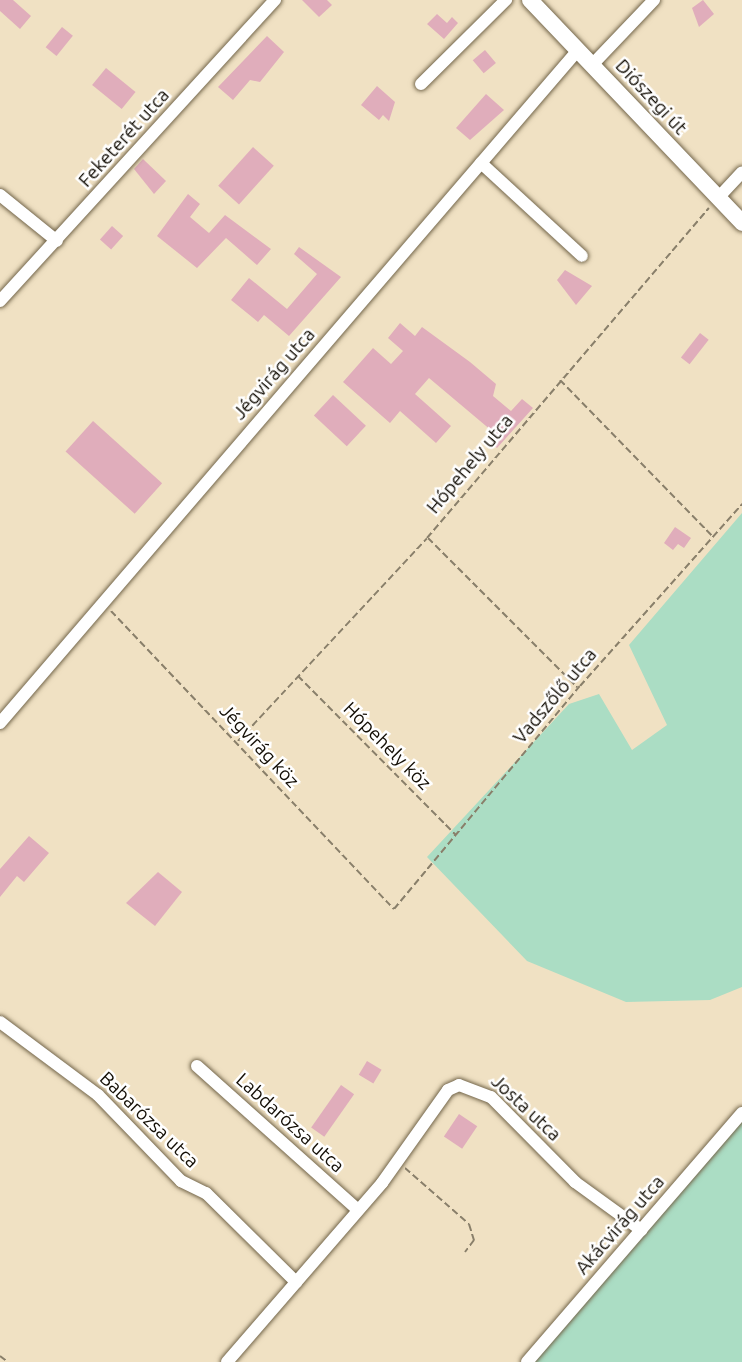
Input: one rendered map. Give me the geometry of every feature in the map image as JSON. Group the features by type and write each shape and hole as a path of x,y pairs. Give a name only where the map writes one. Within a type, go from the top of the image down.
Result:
{"main road":[{"name":"Diószegi út","path":"530,0 742,223"}],"street":[{"name":"Feketerét utca","path":"0,301 275,0"},
{"path":"421,84 506,0"},
{"path":"592,65 654,0"},
{"name":"Jégvirág utca","path":"0,723 578,50"},
{"path":"481,163 582,256"},
{"path":"718,198 742,172"},
{"path":"0,195 57,241"},
{"name":"Babarózsa utca","path":"0,1022 99,1095 181,1181 206,1194 296,1282"},
{"name":"Labdarózsa utca","path":"197,1066 358,1210"},
{"name":"Josta utca","path":"227,1362 398,1162 448,1090 473,1086 491,1097 575,1182 641,1230"},
{"name":"Akácvirág utca","path":"527,1362 742,1113"}],"path":[{"name":"Hópehely utca","path":"237,742 427,538 718,198"},
{"path":"560,380 713,538"},
{"name":"Vadszőlő utca","path":"394,909 580,686 742,504"},
{"path":"427,538 580,686"},
{"name":"Jégvirág köz","path":"103,603 394,909"},
{"name":"Hópehely köz","path":"298,676 457,835"},
{"path":"398,1162 469,1224 474,1240 465,1252"},
{"path":"0,1356 8,1362"}],"green space":[{"path":"742,513 742,987 710,1000 626,1002 527,961 427,857 569,704 599,694 632,750 667,725 629,645"},
{"path":"742,1118 742,1362 534,1362"}],"building":[{"path":"0,0 13,0 31,16 20,29 0,11"},
{"path":"302,0 327,0 332,5 319,17"},
{"path":"703,0 714,14 699,27 692,8"},
{"path":"437,14 447,23 452,17 458,23 444,39 427,24"},
{"path":"62,27 73,36 57,56 46,47"},
{"path":"267,36 284,52 260,82 250,80 233,100 218,87"},
{"path":"485,50 496,63 484,73 473,60"},
{"path":"106,68 136,92 122,109 92,85"},
{"path":"377,86 395,102 389,121 383,115 379,120 361,105"},
{"path":"486,94 504,110 470,140 456,128"},
{"path":"253,147 274,166 239,204 218,186"},
{"path":"143,159 166,181 154,194 134,169"},
{"path":"188,194 200,204 190,217 209,233 225,215 271,249 257,265 226,238 197,268 157,236"},
{"path":"112,226 123,236 111,249 100,239"},
{"path":"299,247 341,277 289,336 264,315 258,322 231,300 249,278 287,309 317,274 294,254"},
{"path":"565,270 592,286 576,305 557,280"},
{"path":"400,323 415,336 422,327 470,362 496,384 493,396 511,411 522,399 533,408 497,448 486,438 492,431 429,378 415,394 451,426 436,443 400,411 390,423 343,382 373,348 391,364 403,351 388,338"},
{"path":"700,333 709,340 690,364 681,357"},
{"path":"333,395 366,426 347,446 314,415"},
{"path":"93,421 162,483 135,514 66,451"},
{"path":"675,527 691,538 684,548 678,544 673,550 664,543"},
{"path":"29,836 49,853 24,882 17,876 0,897 0,869"},
{"path":"158,872 182,892 155,926 126,903"},
{"path":"367,1061 382,1070 373,1083 359,1075"},
{"path":"341,1085 354,1094 324,1137 311,1128"},
{"path":"459,1114 477,1126 462,1149 444,1136"}]}
